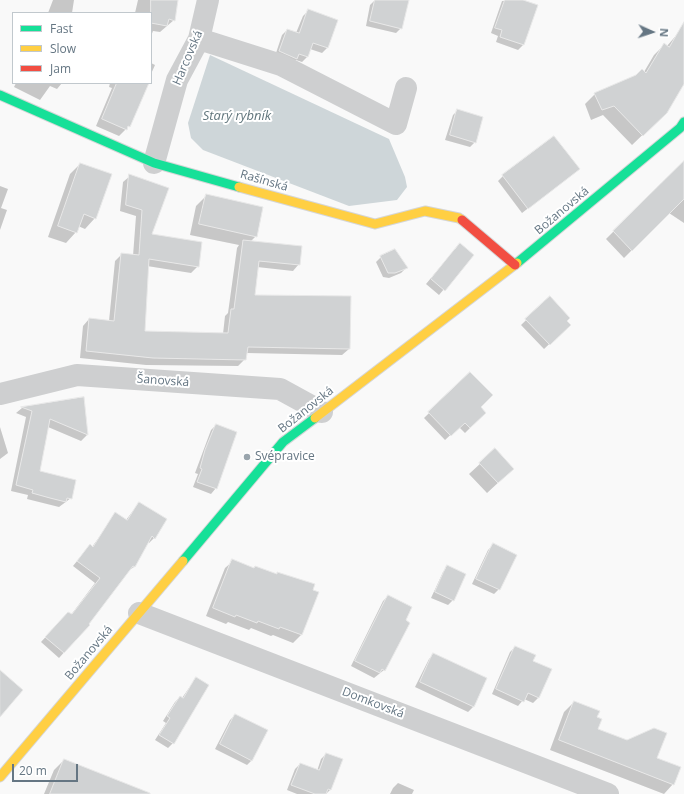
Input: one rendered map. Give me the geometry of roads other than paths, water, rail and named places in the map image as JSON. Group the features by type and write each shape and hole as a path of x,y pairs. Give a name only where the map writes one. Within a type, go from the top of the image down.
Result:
{"street":[{"name":"Harcovská","path":"154,163 177,80 198,39 208,0"},
{"path":"198,39 281,65 396,124 406,88"},
{"name":"Rašínská","path":"0,95 154,163 375,224 425,211 459,218 515,265"},
{"name":"Božanovská","path":"0,777 283,442 515,265 683,126"},
{"name":"Šanovská","path":"0,394 78,375 280,389 322,412"},
{"name":"Domkovská","path":"139,613 608,794"}],"water":[{"name":"Starý rybník","path":"210,55 389,139 405,177 407,187 397,200 349,206 203,150 191,138 188,123"}],"place":[{"name":"Svépravice","path":"247,457"}]}
